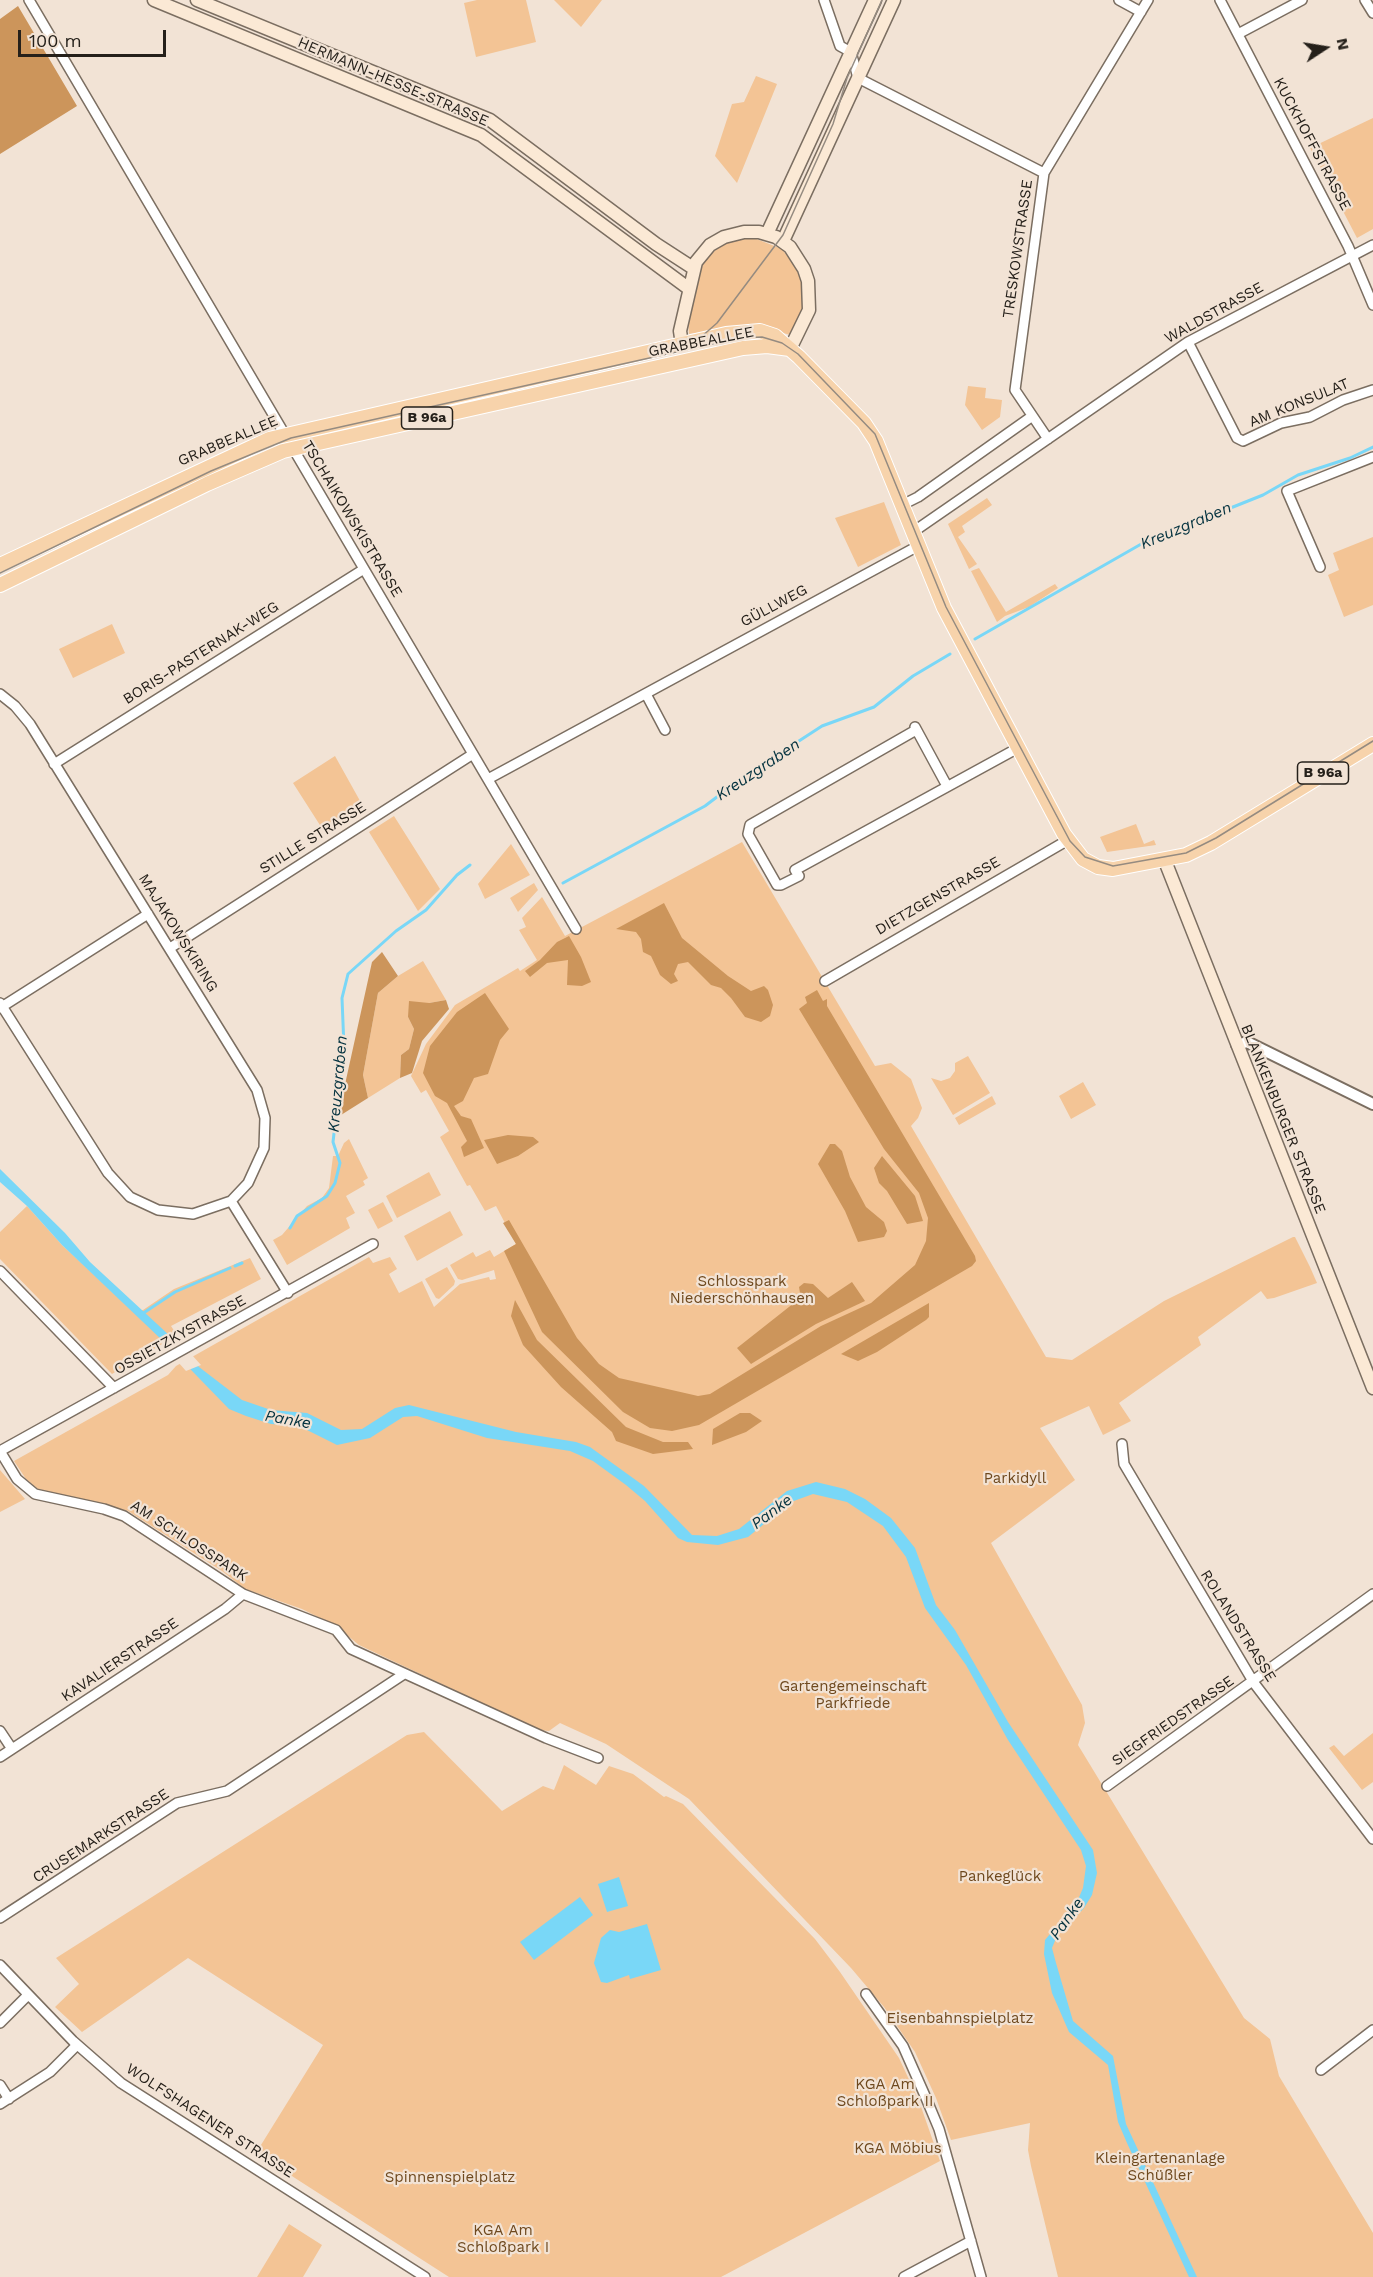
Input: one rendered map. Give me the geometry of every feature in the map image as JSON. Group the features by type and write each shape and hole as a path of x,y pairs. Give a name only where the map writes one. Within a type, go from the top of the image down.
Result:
{"main road":[{"name":"HERMANN-HESSE-STRASSE","path":"154,0 481,135 688,288"},
{"name":"HERMANN-HESSE-STRASSE","path":"197,0 490,120 656,244 693,268"},
{"path":"767,234 875,0"},
{"path":"783,241 894,0"},
{"path":"686,360 680,331 693,268 701,254 724,237 744,232 767,234 783,241 804,269 810,298 805,320 790,350"},
{"name":"GRABBEALLEE","path":"0,565 237,453 285,434 739,331 760,331 776,336 790,350"},
{"name":"GRABBEALLEE","path":"0,585 248,465 293,449 686,360 753,347 790,350"},
{"name":"B 96a","path":"790,350 869,430 881,450 944,608 1066,837 1083,859 1098,867 1113,869 1165,861 1186,855 1211,843 1373,744"},
{"name":"BLANKENBURGER STRASSE","path":"1165,861 1373,1388"}],"street":[{"name":"TSCHAIKOWSKISTRASSE","path":"30,0 576,929"},
{"path":"824,0 840,46 851,52 858,78 1044,173"},
{"path":"1119,0 1141,12"},
{"name":"TRESKOWSTRASSE","path":"1031,417 1014,390 1044,173 1148,0"},
{"name":"KUCKHOFFSTRASSE","path":"1220,0 1353,256 1373,305"},
{"path":"1238,34 1302,0"},
{"path":"1365,0 1373,13"},
{"name":"WALDSTRASSE","path":"913,532 1188,342 1373,245"},
{"name":"AM KONSULAT","path":"1188,342 1237,438 1243,441 1281,423 1310,417 1343,400 1373,390"},
{"path":"902,505 918,497 1031,417 1048,439"},
{"path":"1320,567 1287,491 1373,457"},
{"name":"GÜLLWEG","path":"488,779 918,546"},
{"name":"BORIS-PASTERNAK-WEG","path":"54,764 233,649 364,570"},
{"name":"MAJAKOWSKIRING","path":"0,694 15,706 30,724 170,948 261,1102 266,1131 261,1160 248,1184 231,1201 202,1212 183,1214 158,1210 130,1197 108,1173 1,1006"},
{"path":"646,694 665,730"},
{"path":"946,786 915,728 750,825 748,834 772,880 781,885 799,876 795,870 1018,748"},
{"name":"STILLE STRASSE","path":"170,948 474,754"},
{"name":"DIETZGENSTRASSE","path":"825,981 1066,837"},
{"path":"1,1006 148,914"},
{"path":"1237,1045 1247,1042 1373,1104"},
{"path":"231,1201 288,1293"},
{"name":"OSSIETZKYSTRASSE","path":"0,1451 373,1244"},
{"path":"0,1271 114,1388"},
{"name":"ROLANDSTRASSE","path":"1122,1444 1124,1464 1254,1683 1373,1839"},
{"name":"AM SCHLOSSPARK","path":"0,1451 17,1479 35,1494 104,1509 124,1516 243,1594 336,1630 351,1649 546,1738 598,1758"},
{"name":"KAVALIERSTRASSE","path":"0,1757 243,1594"},
{"name":"SIEGFRIEDSTRASSE","path":"1107,1786 1254,1683 1373,1594"},
{"name":"CRUSEMARKSTRASSE","path":"0,1918 177,1803 227,1791 404,1674"},
{"path":"0,1731 12,1749"},
{"name":"WOLFSHAGENER STRASSE","path":"0,1965 27,1996 77,2045 121,2083 425,2277"},
{"path":"866,1994 910,2057 939,2129 981,2277"},
{"path":"0,2023 27,1996"},
{"path":"1321,2070 1373,2030"},
{"path":"0,2104 50,2072 77,2045"},
{"path":"0,2085 9,2098"},
{"path":"904,2277 971,2241"}],"green space":[{"path":"477,0 526,0 536,42 476,57 464,3"},
{"path":"554,0 602,0 581,27"},
{"path":"756,76 777,84 737,183 715,156 732,104 744,102"},
{"path":"1373,118 1373,229 1357,238 1310,148"},
{"path":"754,238 782,249 803,277 805,310 791,335 750,325 689,334 688,321 700,271 706,259 721,245 733,240"},
{"path":"968,386 986,388 985,398 1002,400 1000,417 982,430 965,405"},
{"path":"987,498 992,505 962,526 965,532 958,537 977,564 969,569 948,524"},
{"path":"884,502 901,545 858,567 835,518"},
{"path":"1373,537 1373,605 1344,617 1328,575 1339,570 1333,553"},
{"path":"979,568 1006,612 1055,584 1058,588 1029,607 1005,616 997,622 971,571"},
{"path":"112,624 125,653 73,678 59,649"},
{"path":"335,756 364,808 325,833 293,783"},
{"path":"394,816 440,889 418,911 369,832"},
{"path":"1136,824 1144,844 1154,840 1156,845 1107,852 1100,837"},
{"name":"Schlosspark Niederschönhausen","path":"742,842 875,1066 891,1063 911,1079 922,1108 918,1118 911,1126 1046,1357 1072,1360 1164,1301 1293,1237 1310,1267 1317,1283 1267,1299 1261,1291 1198,1337 1201,1345 1119,1403 1131,1421 1103,1435 1089,1406 1040,1428 1075,1480 991,1543 1082,1705 1085,1723 1078,1745 1244,2018 1270,2039 1279,2076 1373,2233 1373,2277 1058,2277 1028,2150 1030,2123 951,2140 936,2098 915,2052 884,2007 851,1968 689,1799 606,1744 560,1723 549,1731 539,1730 359,1645 336,1626 302,1609 245,1589 222,1571 128,1511 39,1490 26,1479 14,1461 168,1375 176,1366 369,1257 373,1263 390,1257 397,1269 389,1274 399,1293 422,1281 434,1307 460,1284 489,1277 490,1280 496,1279 494,1270 462,1280 458,1279 450,1265 473,1252 476,1257 490,1250 494,1257 516,1244 496,1206 485,1211 470,1185 467,1186 440,1137 449,1131 426,1090 421,1093 411,1076 426,1044 455,1005 518,968 520,971 537,960 519,930 526,927 522,918 542,897 565,936"},
{"path":"511,844 530,875 485,899 478,884"},
{"path":"534,883 538,890 518,912 510,898"},
{"path":"423,961 446,1000 429,1003 408,1017 414,1029 409,1049 401,1055 400,1078 368,1098 363,1075 378,993 398,976"},
{"path":"968,1056 990,1093 953,1115 931,1078 941,1081 950,1078 955,1071 955,1063"},
{"path":"1083,1082 1096,1105 1071,1119 1059,1096"},
{"path":"992,1096 996,1104 959,1125 955,1118"},
{"path":"349,1139 368,1178 363,1181 365,1185 346,1196 355,1213 346,1218 350,1228 287,1265 273,1240 282,1235 307,1206 322,1198 329,1188 333,1156 338,1156 344,1143"},
{"path":"429,1172 441,1195 397,1218 386,1196"},
{"path":"383,1202 393,1221 378,1229 368,1210"},
{"path":"27,1206 62,1245 133,1311 143,1310 174,1289 250,1258 261,1279 171,1326 177,1335 112,1374 0,1259 0,1232"},
{"path":"450,1211 463,1235 417,1261 404,1236"},
{"path":"447,1267 455,1281 454,1285 439,1299 436,1298 425,1279"},
{"path":"0,1470 25,1499 0,1512"},
{"path":"424,1732 502,1811 543,1786 554,1790 564,1765 596,1785 609,1766 633,1774 664,1797 683,1804 815,1939 840,1972 899,2058 919,2101 940,2161 721,2277 449,2277 256,2153 323,2045 188,1958 82,2032 55,2007 79,1984 56,1958 407,1735"},
{"path":"1373,1733 1373,1782 1362,1790 1329,1748 1334,1745 1344,1756"},
{"path":"289,2224 322,2245 303,2277 257,2277"}],"shaded area":[{"path":"18,6 77,106 0,154 0,19"},
{"path":"664,903 682,938 728,976 751,991 764,986 768,990 773,1005 770,1016 761,1022 745,1017 721,988 711,985 688,962 678,964 674,974 678,981 671,984 660,975 651,956 643,952 641,939 636,932 616,929"},
{"path":"569,936 591,982 582,986 567,985 568,960 547,963 530,977 525,971 540,960 557,942"},
{"path":"382,952 398,976 378,993 363,1075 368,1098 341,1115 342,1098 372,962"},
{"path":"817,990 823,1001 827,999 827,1006 976,1261 972,1266 699,1425 672,1431 650,1428 623,1412 542,1332 504,1251 516,1244 503,1223 509,1220 577,1338 599,1364 619,1378 698,1396 710,1394 821,1326 871,1303 915,1265 926,1241 928,1218 919,1193 884,1149 799,1009 807,1003 805,997"},
{"path":"485,993 509,1029 500,1040 488,1074 474,1078 463,1101 454,1106 461,1116 471,1119 484,1148 464,1157 461,1147 467,1141 447,1103 435,1096 423,1073 430,1046 457,1012"},
{"path":"446,1000 449,1009 422,1041 412,1073 400,1078 401,1055 409,1049 414,1029 408,1017 409,1001 429,1003"},
{"path":"508,1135 533,1137 539,1142 518,1156 497,1164 484,1140"},
{"path":"830,1144 835,1144 842,1151 850,1177 866,1207 884,1222 887,1231 884,1237 858,1242 845,1211 818,1164"},
{"path":"882,1156 915,1196 923,1221 907,1224 887,1191 879,1183 874,1168"},
{"path":"852,1282 865,1301 816,1324 751,1364 737,1348 794,1303 800,1293 799,1287 804,1283 813,1284 828,1298"},
{"path":"515,1300 537,1340 626,1427 663,1442 688,1442 693,1449 653,1454 616,1441 612,1432 561,1387 523,1345 511,1316"},
{"path":"929,1303 929,1317 926,1320 877,1352 858,1361 841,1354"},
{"path":"740,1413 750,1413 762,1421 746,1432 712,1445 713,1429"}],"water":[{"name":"Panke","path":"0,1169 65,1233 90,1262 170,1336 199,1367 242,1400 271,1410 307,1413 341,1430 362,1429 395,1408 409,1405 516,1432 576,1442 590,1447 644,1486 692,1535 717,1536 739,1529 787,1491 816,1482 845,1489 865,1499 891,1518 915,1548 936,1605 955,1630 1008,1722 1093,1850 1097,1873 1092,1895 1084,1908 1057,1936 1052,1948 1073,2021 1113,2056 1126,2124 1197,2277 1189,2277 1118,2122 1108,2065 1069,2032 1052,1993 1044,1954 1045,1940 1077,1902 1083,1888 1086,1866 1081,1850 1008,1740 966,1665 925,1608 906,1557 883,1526 847,1502 813,1494 791,1502 748,1537 718,1545 687,1542 678,1538 645,1501 626,1485 593,1461 570,1451 487,1438 417,1416 403,1417 370,1438 337,1445 299,1426 271,1424 246,1416 229,1409 163,1341 62,1245 27,1206 0,1182"},
{"path":"619,1877 628,1906 607,1912 598,1884"},
{"path":"580,1897 593,1915 534,1960 520,1942"},
{"path":"647,1924 661,1970 630,1979 629,1975 607,1983 601,1982 594,1963 601,1938 610,1930 619,1932"}],"pier":[{"path":"172,1333 201,1365 186,1371 161,1343"}],"waterway":[{"name":"Kreuzgraben","path":"975,639 1143,543 1263,495 1298,475 1350,458 1373,447"},
{"name":"Kreuzgraben","path":"563,883 705,806 742,778 822,726 874,707 913,676 950,654"},
{"name":"Kreuzgraben","path":"290,1228 297,1216 327,1196 335,1183 340,1163 333,1142 344,1048 342,998 348,974 396,931 426,910 457,875 470,865"},
{"name":"Kreuzgraben","path":"235,1266 242,1263"},
{"name":"Kreuzgraben","path":"142,1314 175,1292 230,1268"}],"tram line":[{"path":"692,345 717,323 783,235 833,124 847,78 882,0"},
{"path":"0,573 211,471 291,438 739,338 762,337 782,343 798,354 875,434 946,607 1070,841 1085,857 1113,866 1186,853 1216,838 1373,741"}],"park label":[{"name":"Parkidyll","path":"1015,1479"},
{"name":"Gartengemeinschaft Parkfriede","path":"853,1696"},
{"name":"Pankeglück","path":"1000,1877"},
{"name":"Eisenbahnspielplatz","path":"960,2019"},
{"name":"KGA Am Schloßpark II","path":"885,2094"},
{"name":"KGA Möbius","path":"898,2149"},
{"name":"Kleingartenanlage Schüßler","path":"1160,2168"},
{"name":"Spinnenspielplatz","path":"450,2178"},
{"name":"KGA Am Schloßpark I","path":"503,2240"}]}
